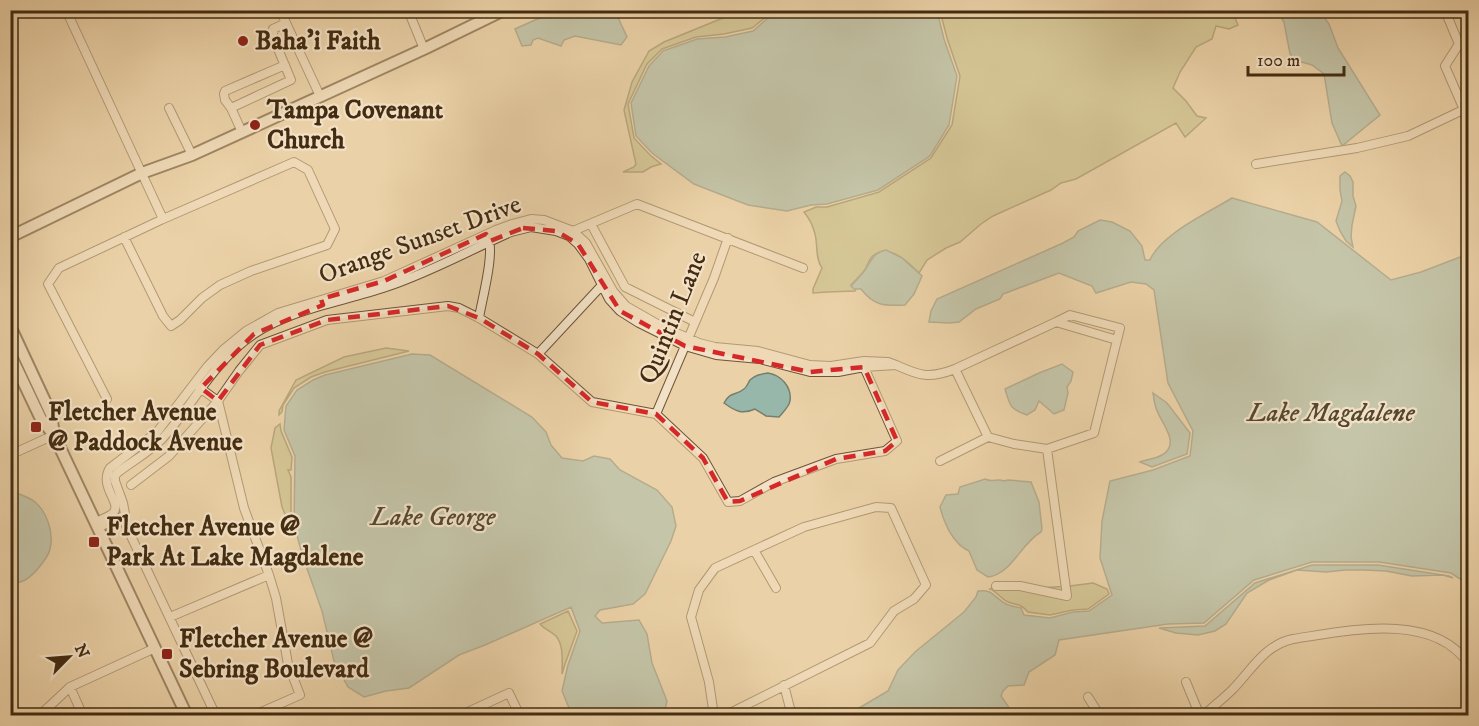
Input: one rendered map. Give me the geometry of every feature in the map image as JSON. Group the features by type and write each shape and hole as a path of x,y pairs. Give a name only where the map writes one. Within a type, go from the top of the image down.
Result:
{"street":[{"path":"66,10 164,219"},
{"path":"280,10 320,96"},
{"path":"408,10 424,49"},
{"path":"10,237 142,173 192,155 504,10"},
{"path":"1446,13 1459,44 1445,66 1468,119"},
{"path":"231,108 291,80 272,33 273,29 286,23"},
{"path":"242,132 225,100 225,91 285,65"},
{"path":"169,108 192,155"},
{"path":"1256,164 1357,148 1408,136 1465,109"},
{"path":"107,399 48,284 58,268 124,237 164,219 294,162 308,170 335,229 327,244 251,270 220,285 171,326 163,316 124,237"},
{"path":"571,233 637,204 803,268"},
{"name":"Orange Sunset Drive","path":"122,517 125,514 115,476 159,441 224,349 246,330 278,313 322,302 384,280 488,238 512,224 531,219 544,220 571,233 604,283 609,299 620,311 639,323 716,355 760,359 810,372 838,372 864,364 888,362 918,374 938,376 1070,315 1120,328 1117,340"},
{"path":"591,224 625,287 695,322"},
{"path":"479,318 490,255 488,238"},
{"name":"Quintin Lane","path":"656,414 714,278 728,238"},
{"path":"538,354 604,283"},
{"path":"322,302 327,320"},
{"path":"131,485 169,456 218,400 260,345 327,320 448,306 459,308 538,354 592,402 656,414 703,458 728,502 740,501 774,483 836,459 885,451 897,441 864,364"},
{"path":"940,461 987,437 1047,449 1094,433 1117,340 1056,322"},
{"path":"10,326 51,414 54,435"},
{"path":"10,354 41,419 54,435 187,716"},
{"path":"955,369 987,437"},
{"path":"198,386 218,400 244,508 270,575 288,664 300,695 252,716"},
{"name":"Orange Sunset Drive","path":"97,524 112,514 115,509 116,504 107,486 107,474 110,468 157,432 198,386"},
{"path":"10,455 54,435"},
{"path":"996,586 1020,586 1067,596 1047,449"},
{"path":"714,716 709,682 691,617 699,590 715,568 804,527 876,507 891,508 926,585 914,599 894,611 870,643 724,716"},
{"path":"97,524 122,517 216,716"},
{"path":"754,550 776,588"},
{"path":"170,617 270,575"},
{"path":"1186,682 1201,716 1232,690 1266,652 1281,642 1381,628 1404,630 1444,640 1459,651 1468,663"},
{"path":"39,716 70,687 155,648"},
{"path":"784,685 792,716"},
{"path":"70,687 83,716"},
{"path":"459,716 508,693 520,716"},
{"path":"1088,697 1100,716"},
{"path":"1374,716 1384,716"}],"highlighted area":[{"path":"523,228 556,231 578,244 620,311 685,346 810,372 864,367 897,441 885,451 836,459 740,501 728,502 703,458 656,414 592,402 538,354 479,318 448,306 327,320 260,345 218,401 201,388 254,334 323,305 321,299 384,281 486,234 490,241"}],"shaded area":[{"path":"740,11 769,11 766,17 752,28 696,37 662,49 647,64 628,104 634,138 661,164 643,172 623,172 636,164 624,110 632,82 649,51 664,42"},
{"path":"940,11 1232,11 1238,25 1229,29 1216,26 1212,39 1196,47 1180,72 1173,88 1197,116 1206,118 1185,137 1176,123 1076,179 1061,183 1051,190 993,216 960,242 927,260 919,273 896,255 883,251 871,258 864,271 851,285 856,289 855,291 813,293 822,268 818,260 814,231 804,212 879,192 931,158 952,125 960,76"},
{"path":"386,348 409,351 311,377 294,388 279,415 279,411 296,380 344,357"},
{"path":"280,424 292,457 291,470 288,470 291,477 291,522 289,524 282,507 271,448 275,428"},
{"path":"1093,583 1107,589 1109,594 1088,609 1050,615 1028,612 1020,605 1006,601 990,589 999,584 1038,588"},
{"path":"568,611 577,631 562,674 559,640 540,624"}],"water":[{"path":"551,11 615,11 627,37 621,45 575,36 564,40 561,46 538,38 533,40 531,45 522,46 515,29"},
{"path":"773,11 937,11 957,76 949,125 930,156 878,190 827,204 787,211 748,205 694,184 652,153 636,136 631,103 649,66 663,51 697,39 725,37 753,31"},
{"path":"1277,11 1320,11 1329,24 1338,48 1380,115 1342,146 1332,123 1324,74 1312,65 1295,60 1290,54 1284,22"},
{"path":"1345,172 1353,182 1356,206 1351,237 1353,247 1346,241 1336,221 1342,201 1340,176"},
{"name":"Lake Magdalene","path":"1232,198 1317,222 1391,280 1421,272 1468,254 1468,584 1451,573 1379,562 1312,562 1254,580 1204,623 1168,624 1059,640 1055,655 1029,672 1024,685 1008,686 1003,691 1001,696 1008,706 1009,715 859,715 859,708 888,691 898,670 915,652 964,612 978,591 987,591 1006,604 1021,608 1024,615 1050,618 1073,612 1089,611 1112,595 1100,558 1102,521 1110,481 1153,470 1190,456 1193,431 1168,383 1154,290 1146,284 1131,282 1096,293 1092,286 1059,273 1003,294 1000,299 976,309 959,322 950,323 929,322 937,299 1063,243 1074,237 1078,231 1100,220 1112,222 1130,231 1142,246 1145,260 1150,260 1164,241 1174,233"},
{"path":"886,250 902,258 922,276 914,294 905,305 880,304 870,299 861,289 854,289 851,286 875,255"},
{"name":"Lake George","path":"412,354 430,355 532,417 546,432 551,445 562,458 583,461 594,456 610,459 620,470 657,490 672,507 676,526 645,594 633,604 600,610 595,616 602,623 639,620 647,634 652,663 667,701 664,715 572,715 562,691 580,631 571,607 459,655 409,688 364,697 348,687 334,661 322,611 294,525 295,456 284,430 286,406 297,390 325,375"},
{"path":"1062,364 1073,372 1067,387 1064,410 1054,414 1039,401 1035,410 1027,415 1011,406 1005,389"},
{"path":"768,373 785,382 789,391 789,403 779,417 766,416 755,409 746,412 739,411 724,403 731,395 745,388 752,378"},
{"path":"1153,393 1167,403 1190,433 1187,454 1152,467 1140,462 1162,455 1170,445 1168,432 1158,414"},
{"path":"985,479 1031,482 1039,502 1042,529 1004,570 988,577 977,570 969,551 954,538 940,507 946,495 958,494 960,487"},
{"path":"14,492 39,506 46,517 51,543 46,558 35,572 21,582 10,583 10,493"},
{"path":"1312,565 1378,565 1443,575 1412,576 1364,570 1326,572 1297,570 1269,580 1247,593 1226,624 1215,631 1198,635 1176,633 1159,628 1205,626 1255,583"}],"place":[{"name":"Baha'i Faith","path":"243,41"},
{"name":"Tampa Covenant Church","path":"255,125"},
{"name":"Fletcher Avenue @ Paddock Avenue","path":"36,427"},
{"name":"Fletcher Avenue @ Park At Lake Magdalene","path":"94,542"},
{"name":"Fletcher Avenue @ Sebring Boulevard","path":"167,654"}]}
